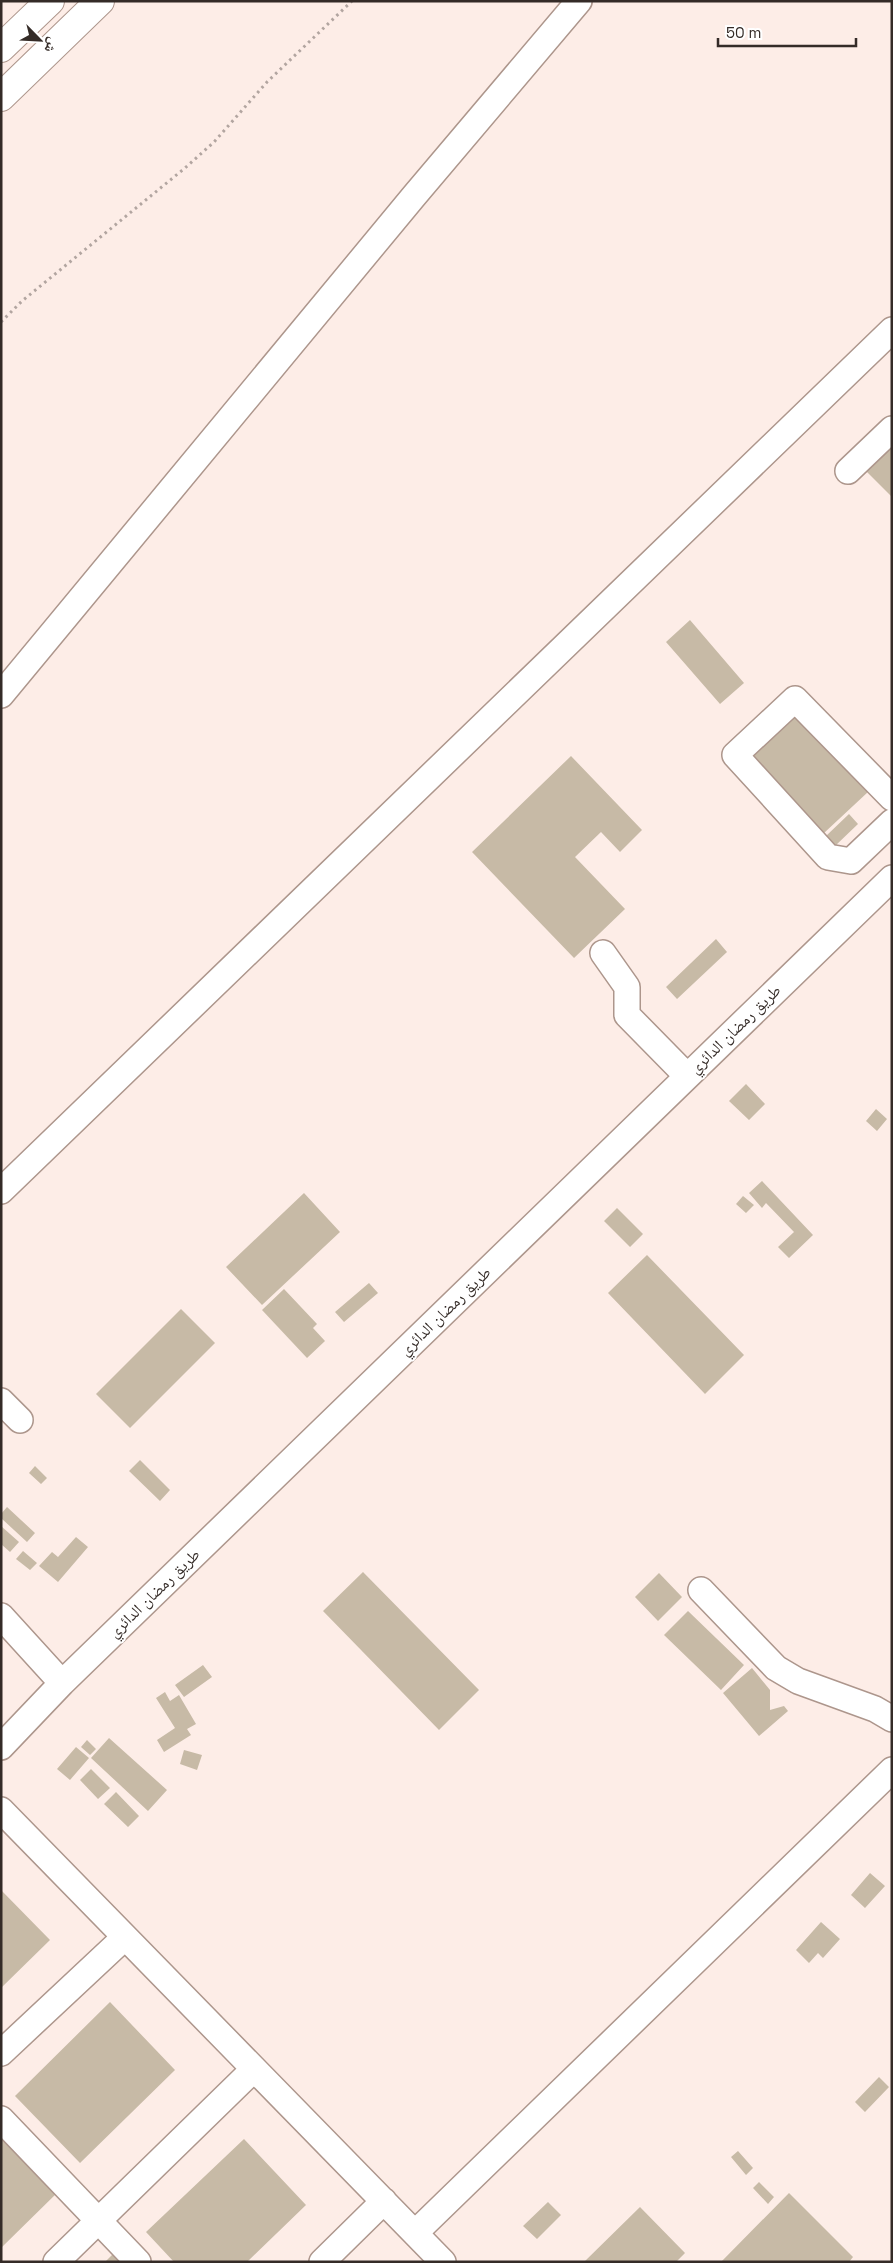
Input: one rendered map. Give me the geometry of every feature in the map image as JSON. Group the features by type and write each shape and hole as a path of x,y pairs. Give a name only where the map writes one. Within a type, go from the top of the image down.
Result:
{"main road":[{"path":"1,48 50,1"},
{"path":"1,97 100,1"}],"street":[{"path":"1,695 370,249 579,1"},
{"path":"1,1191 892,330"},
{"path":"848,471 892,428"},
{"path":"890,826 851,861 828,857 735,755 795,699 892,798"},
{"name":"طريق رمضان الدائري","path":"1,1747 62,1683 892,878"},
{"path":"603,953 628,986 627,1015 686,1076"},
{"path":"1,1401 20,1420"},
{"path":"701,1590 776,1668 798,1681 875,1709 892,1719"},
{"path":"1,1616 62,1683"},
{"path":"415,2233 892,1770"},
{"path":"1,1810 443,2262"},
{"path":"1,2053 125,1937"},
{"path":"56,2262 254,2069"},
{"path":"1,2120 138,2262"},
{"path":"322,2262 384,2201"}],"path":[{"path":"1,322 22,301 185,168 214,142 267,82 352,1"}],"building":[{"path":"892,446 892,497 866,471"},
{"path":"690,620 744,683 720,704 666,642"},
{"path":"796,714 868,792 824,833 752,755"},
{"path":"571,756 642,830 620,852 601,832 575,857 625,909 574,958 472,852"},
{"path":"849,814 858,824 835,846 826,836"},
{"path":"716,939 727,952 677,999 666,987"},
{"path":"746,1084 765,1104 749,1120 729,1101"},
{"path":"876,1109 887,1119 877,1131 866,1121"},
{"path":"762,1181 813,1235 789,1258 778,1247 794,1232 766,1203 762,1208 749,1193"},
{"path":"304,1193 340,1232 262,1305 226,1267"},
{"path":"743,1196 754,1205 746,1213 736,1204"},
{"path":"617,1208 643,1234 630,1247 604,1221"},
{"path":"647,1255 744,1355 705,1394 608,1293"},
{"path":"369,1283 378,1293 344,1322 335,1312"},
{"path":"284,1289 317,1324 313,1328 325,1341 307,1358 262,1310"},
{"path":"181,1309 215,1343 130,1428 96,1394"},
{"path":"140,1460 170,1490 160,1501 129,1471"},
{"path":"35,1466 47,1478 41,1484 29,1473"},
{"path":"7,1507 35,1533 27,1542 1,1518 1,1514"},
{"path":"1,1526 19,1542 10,1552 1,1544"},
{"path":"76,1537 88,1547 58,1582 39,1566 52,1552 58,1557"},
{"path":"23,1551 37,1563 30,1570 16,1559"},
{"path":"363,1572 479,1690 439,1730 323,1611"},
{"path":"659,1573 682,1597 658,1621 635,1597"},
{"path":"688,1611 744,1665 721,1690 664,1635"},
{"path":"203,1665 212,1677 184,1697 175,1685"},
{"path":"752,1668 770,1690 770,1710 784,1706 788,1711 759,1736 723,1693"},
{"path":"165,1692 170,1701 179,1695 196,1724 187,1729 191,1735 164,1752 157,1740 175,1728 156,1698"},
{"path":"109,1738 167,1790 148,1811 91,1758"},
{"path":"87,1740 96,1749 90,1755 81,1747"},
{"path":"76,1747 89,1758 70,1780 57,1769"},
{"path":"184,1750 202,1755 197,1770 180,1764"},
{"path":"91,1769 110,1788 98,1799 80,1780"},
{"path":"116,1792 139,1816 128,1827 104,1804"},
{"path":"870,1873 885,1886 865,1908 851,1895"},
{"path":"1,1890 50,1940 1,1988"},
{"path":"821,1922 840,1939 823,1958 818,1953 809,1963 796,1950"},
{"path":"110,2002 175,2070 80,2163 15,2096"},
{"path":"879,2077 889,2087 865,2112 855,2102"},
{"path":"1,2132 59,2191 1,2248"},
{"path":"244,2139 306,2205 247,2262 174,2262 146,2232"},
{"path":"738,2151 753,2168 746,2175 731,2157"},
{"path":"759,2182 774,2197 768,2204 753,2188"},
{"path":"789,2193 853,2257 849,2262 721,2262"},
{"path":"548,2202 561,2215 537,2239 523,2226"},
{"path":"640,2207 685,2253 676,2262 584,2262"},
{"path":"113,2254 121,2262 105,2262"}]}
